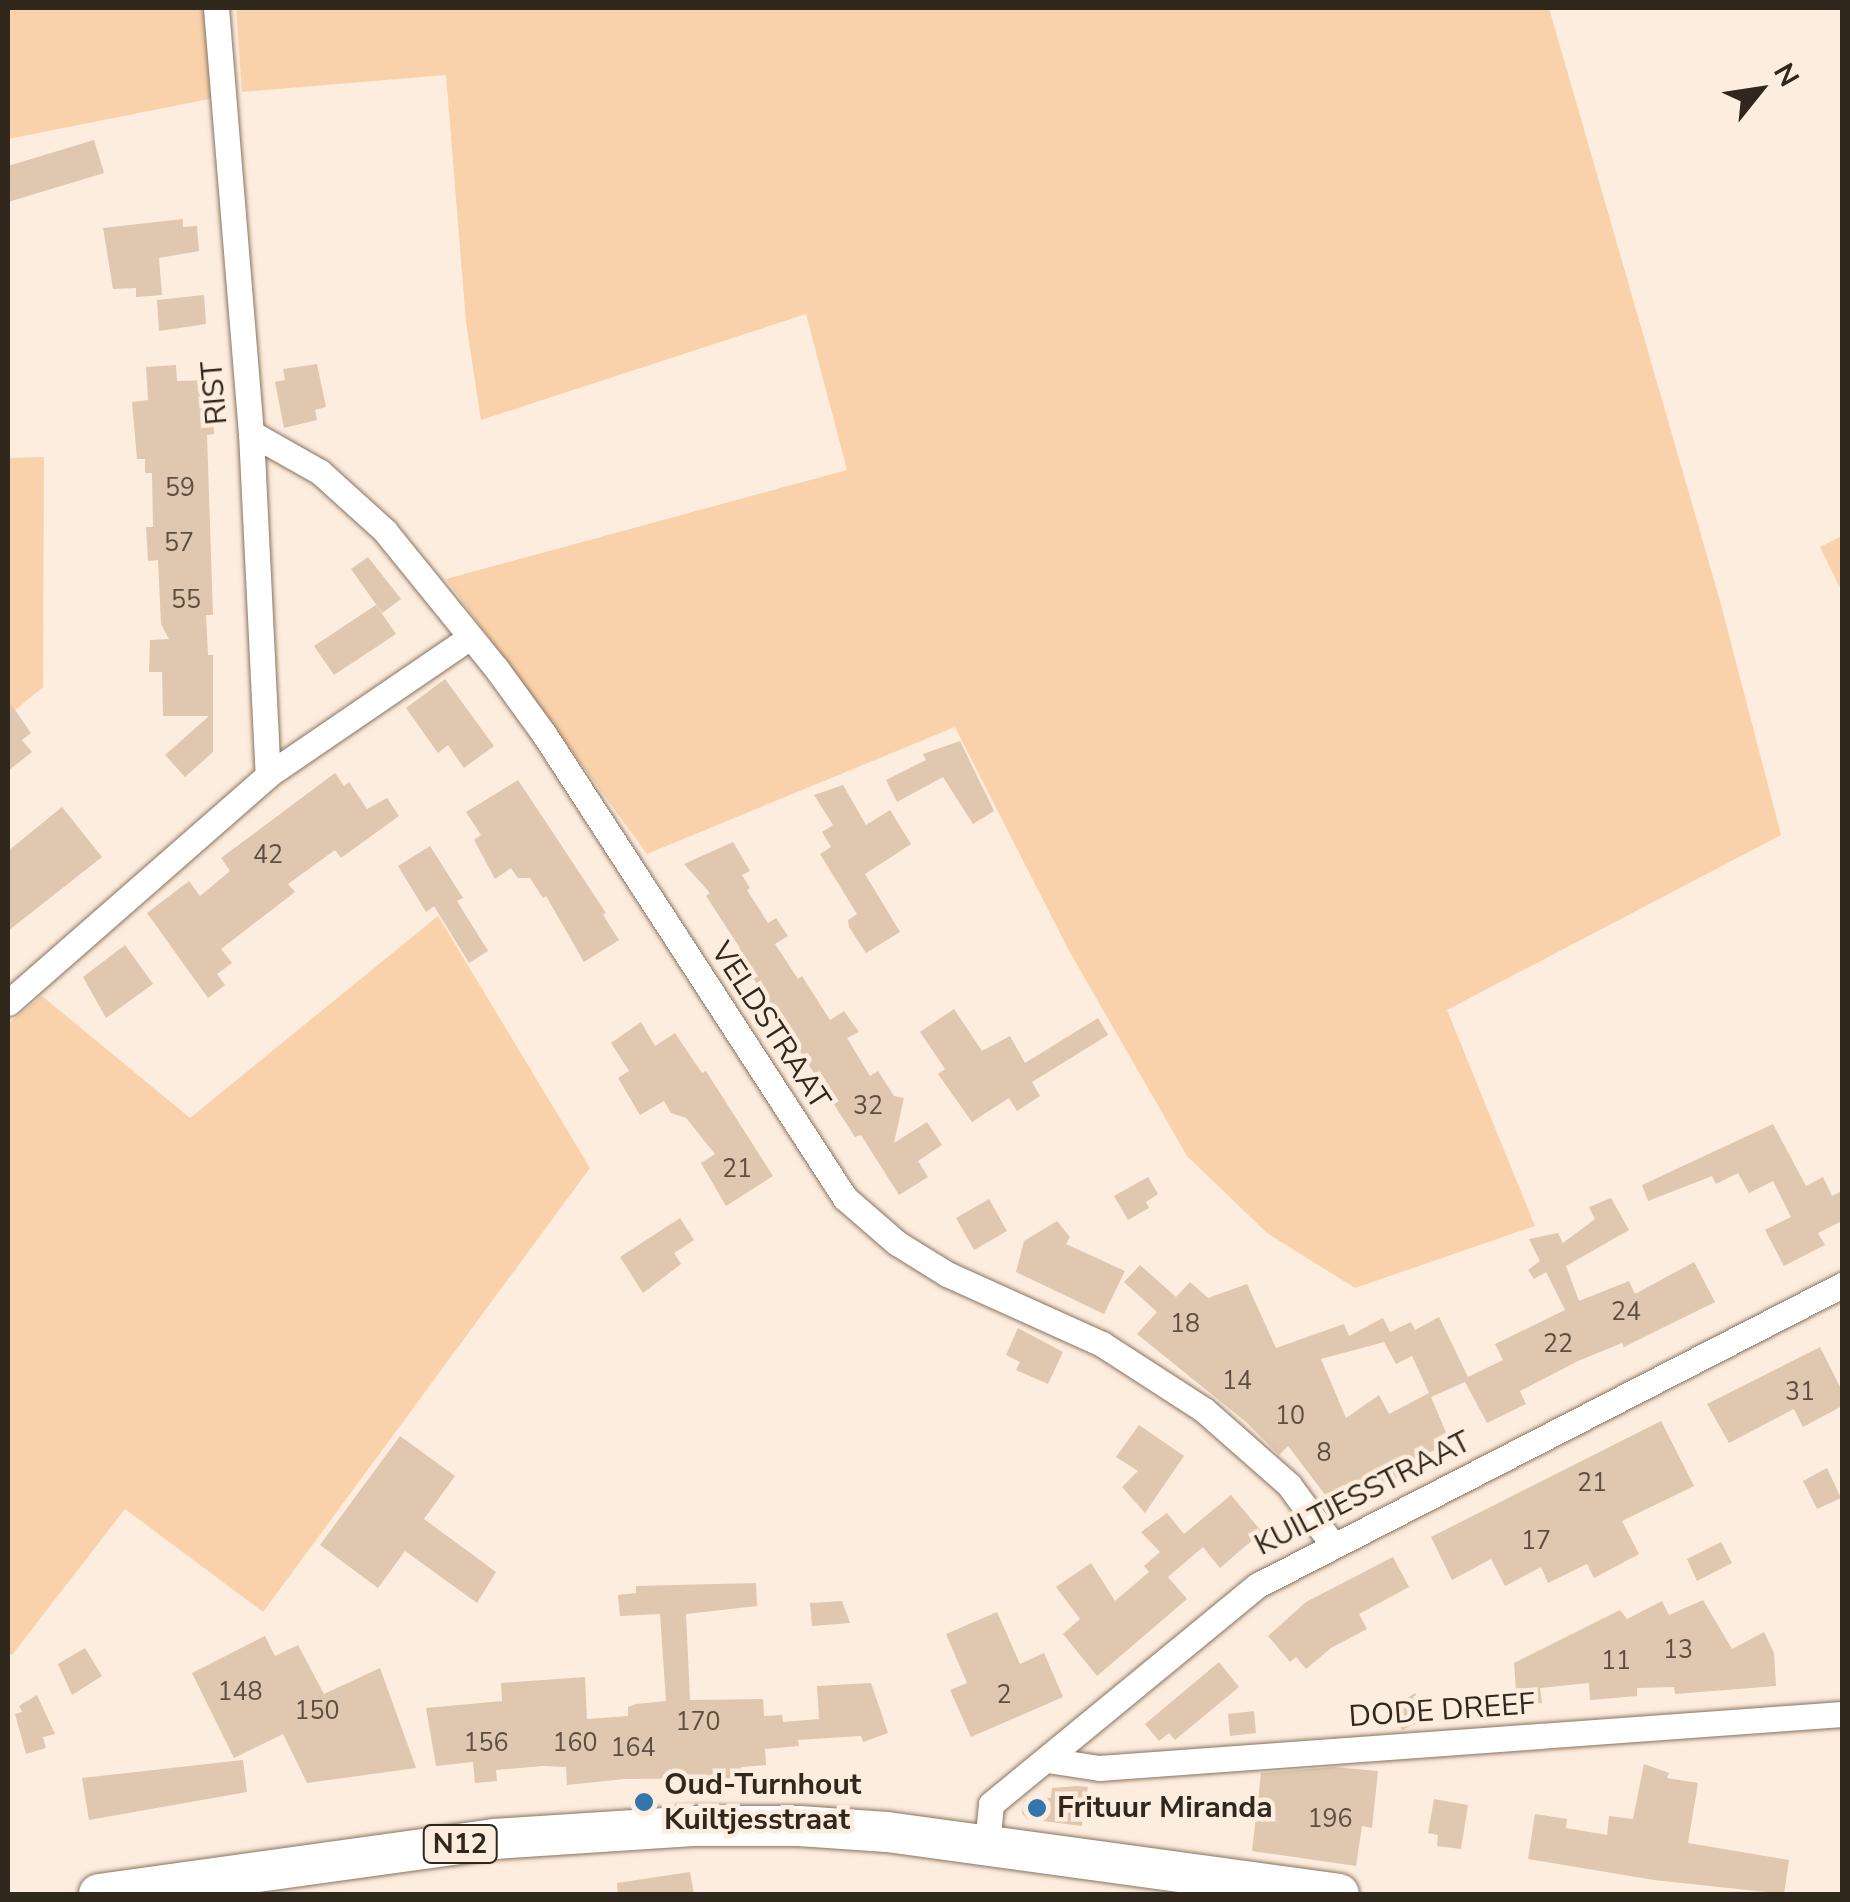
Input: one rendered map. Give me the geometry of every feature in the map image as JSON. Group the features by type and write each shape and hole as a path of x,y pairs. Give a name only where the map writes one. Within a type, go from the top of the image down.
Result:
{"main road":[{"name":"N12","path":"99,1894 494,1839 693,1826 823,1827 987,1845 1339,1894"}],"street":[{"name":"RIST","path":"216,8 251,433 268,774"},
{"name":"VELDSTRAAT","path":"251,433 320,472 385,531 544,734 845,1198 897,1243 947,1274 1102,1344 1204,1410 1289,1485 1332,1545"},
{"path":"8,1003 268,774 469,638"},
{"name":"KUILTJESSTRAAT","path":"987,1845 991,1804 1258,1585 1842,1285"},
{"name":"DODE DREEF","path":"1046,1760 1099,1768 1842,1714"}],"shaded area":[{"path":"8,8 205,8 214,98 8,139"},
{"path":"236,8 1549,8 1720,601 1781,835 1447,1010 1535,1226 1355,1288 1267,1233 1187,1156 1068,949 955,727 647,854 446,579 847,470 806,314 481,420 466,322 446,75 242,92"},
{"path":"44,457 43,687 8,716 8,458"},
{"path":"1842,536 1842,592 1820,547"},
{"path":"438,916 590,1168 263,1612 125,1509 12,1655 8,1652 8,1024 42,996 190,1118"}],"building":[{"path":"94,140 104,173 8,202 8,166"},
{"path":"183,219 183,227 197,226 199,251 159,258 162,295 136,297 136,288 113,289 103,228"},
{"path":"204,295 206,324 159,331 157,300"},
{"path":"317,364 326,407 315,410 317,420 284,428 275,382 285,380 283,369"},
{"path":"176,365 177,381 211,380 214,434 207,435 213,615 206,615 208,655 213,655 213,752 185,777 165,755 209,716 163,716 162,672 149,672 150,640 169,639 161,624 158,560 148,561 146,527 153,527 152,473 145,473 145,459 137,459 132,402 148,400 146,367"},
{"path":"368,557 401,599 382,613 351,569"},
{"path":"376,605 396,634 334,675 314,646"},
{"path":"445,679 494,746 464,768 448,745 438,753 406,708"},
{"path":"8,700 31,733 22,740 32,752 8,771"},
{"path":"960,741 994,811 973,824 943,777 897,802 886,780 926,760 923,754"},
{"path":"335,773 344,786 349,782 367,809 387,798 399,816 341,858 335,850 288,884 295,892 221,949 232,963 217,974 225,985 208,998 147,913 189,881 200,896 230,871 221,858"},
{"path":"518,780 606,913 603,915 619,940 584,962 546,896 543,898 530,878 518,878 511,868 495,879 474,840 481,835 466,812"},
{"path":"843,785 866,825 890,810 911,844 865,874 900,932 866,953 849,927 848,920 857,914 820,854 831,847 822,832 833,825 814,795"},
{"path":"62,807 102,857 8,931 8,851"},
{"path":"733,842 750,871 742,875 750,888 747,890 768,923 776,918 788,936 775,944 798,979 802,976 830,1020 844,1011 859,1032 847,1038 870,1076 878,1071 894,1096 904,1098 894,1143 927,1122 942,1145 918,1161 928,1177 899,1195 861,1135 855,1137 736,951 740,948 706,896 710,893 684,864"},
{"path":"430,846 463,898 457,901 488,951 469,963 434,906 426,912 398,866"},
{"path":"125,945 153,984 106,1018 83,977"},
{"path":"954,1009 982,1051 1010,1036 1025,1063 1098,1018 1108,1035 1032,1082 1040,1096 1017,1111 1009,1098 972,1122 938,1074 945,1069 920,1032"},
{"path":"641,1022 655,1046 675,1033 702,1073 706,1071 773,1176 726,1206 701,1163 715,1154 686,1118 671,1113 664,1101 640,1115 618,1078 629,1071 611,1043"},
{"path":"1773,1124 1806,1186 1823,1177 1832,1196 1842,1191 1842,1221 1818,1233 1825,1245 1784,1266 1765,1230 1791,1217 1773,1181 1749,1193 1738,1173 1716,1184 1712,1176 1648,1201 1642,1185"},
{"path":"1148,1177 1158,1194 1146,1202 1149,1208 1128,1220 1114,1196"},
{"path":"1611,1198 1629,1230 1566,1266 1579,1301 1629,1281 1635,1294 1694,1262 1715,1302 1624,1347 1622,1343 1578,1361 1520,1391 1526,1404 1487,1423 1465,1382 1431,1397 1450,1442 1413,1461 1414,1465 1368,1499 1365,1494 1339,1513 1288,1446 1279,1455 1246,1422 1137,1334 1157,1312 1124,1282 1140,1265 1176,1297 1190,1282 1208,1298 1247,1284 1276,1348 1344,1324 1349,1336 1383,1318 1390,1332 1411,1322 1415,1330 1439,1317 1468,1377 1503,1360 1495,1344 1565,1310 1546,1272 1534,1279 1528,1270 1540,1261 1529,1239 1558,1233 1563,1243 1595,1219 1589,1207","holes":["1384,1342 1396,1364 1412,1356 1429,1393 1389,1414 1379,1395 1346,1418 1321,1359"]},
{"path":"989,1199 1007,1231 974,1250 956,1218"},
{"path":"680,1218 694,1240 674,1253 681,1264 643,1293 620,1257"},
{"path":"1057,1221 1070,1237 1066,1244 1125,1271 1104,1314 1016,1272 1024,1241"},
{"path":"1018,1328 1063,1352 1048,1384 1016,1370 1020,1362 1006,1355"},
{"path":"1820,1347 1842,1391 1842,1406 1803,1427 1794,1409 1729,1443 1707,1404"},
{"path":"1661,1421 1694,1486 1622,1521 1639,1554 1594,1578 1587,1564 1548,1583 1541,1567 1505,1586 1491,1559 1452,1580 1431,1537"},
{"path":"1139,1425 1184,1456 1145,1513 1122,1487 1138,1471 1116,1457"},
{"path":"400,1436 455,1476 424,1519 496,1572 477,1603 405,1551 378,1588 320,1545"},
{"path":"1827,1468 1841,1498 1817,1509 1803,1481"},
{"path":"1231,1495 1262,1532 1220,1568 1203,1547 1168,1577 1187,1599 1097,1676 1063,1634 1080,1619 1056,1587 1091,1563 1115,1601 1149,1572 1144,1566 1160,1552 1141,1532 1167,1513 1184,1534"},
{"path":"1721,1542 1732,1563 1697,1581 1687,1559"},
{"path":"1393,1557 1409,1587 1359,1614 1367,1629 1331,1648 1306,1669 1296,1657 1290,1662 1268,1636 1306,1602"},
{"path":"756,1583 757,1606 686,1614 690,1700 763,1699 764,1716 782,1715 783,1722 819,1719 817,1686 871,1683 888,1733 863,1742 861,1736 798,1740 799,1746 765,1749 766,1765 741,1767 742,1778 624,1779 567,1785 566,1767 543,1766 496,1770 497,1781 475,1783 473,1762 436,1766 426,1708 502,1701 501,1683 585,1677 587,1719 628,1716 628,1707 666,1701 660,1614 620,1616 618,1595 636,1593 636,1586"},
{"path":"1703,1600 1732,1649 1764,1632 1774,1653 1776,1686 1675,1694 1674,1687 1637,1688 1637,1696 1590,1700 1589,1683 1540,1688 1542,1703 1517,1705 1514,1663 1620,1610 1627,1619 1662,1601 1669,1615"},
{"path":"842,1601 850,1623 812,1626 810,1603"},
{"path":"997,1612 1020,1664 1044,1653 1063,1697 971,1737 950,1690 967,1683 946,1634"},
{"path":"265,1636 275,1656 298,1645 324,1694 380,1668 416,1768 307,1783 283,1734 234,1758 192,1673"},
{"path":"85,1648 102,1676 72,1695 58,1664"},
{"path":"1219,1662 1239,1687 1175,1740 1169,1733 1159,1741 1145,1724"},
{"path":"1415,1693 1428,1718 1402,1730 1391,1709"},
{"path":"37,1695 55,1734 43,1737 46,1748 26,1754 15,1714 22,1712 19,1706"},
{"path":"1254,1711 1256,1733 1230,1736 1228,1714"},
{"path":"243,1760 247,1792 89,1820 82,1778"},
{"path":"1644,1764 1669,1773 1667,1778 1698,1783 1688,1843 1789,1860 1784,1894 1654,1880 1528,1859 1535,1814 1567,1819 1566,1828 1607,1835 1609,1816 1633,1819"},
{"path":"1334,1767 1378,1771 1372,1828 1362,1826 1356,1866 1252,1851 1261,1773"},
{"path":"1088,1787 1082,1826 1027,1819 1022,1813 1024,1801 1030,1796 1051,1798 1052,1788"},
{"path":"1434,1799 1468,1805 1461,1849 1437,1846 1438,1835 1428,1833"},
{"path":"690,1872 694,1894 618,1894 617,1883"}],"place":[{"name":"Oud-Turnhout Kuiltjesstraat","path":"644,1802"},
{"name":"Frituur Miranda","path":"1037,1808"}]}
